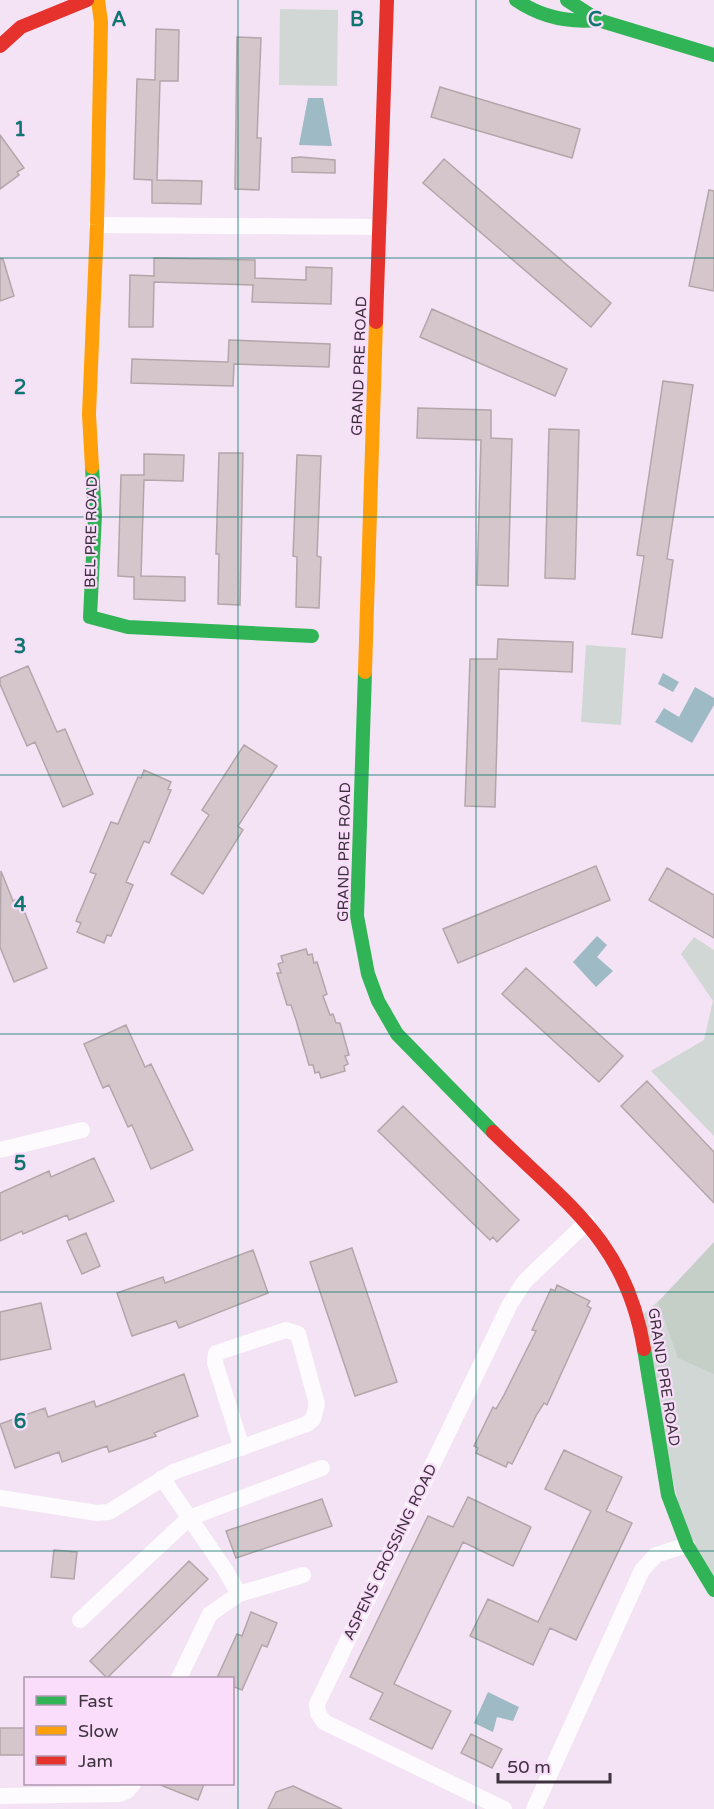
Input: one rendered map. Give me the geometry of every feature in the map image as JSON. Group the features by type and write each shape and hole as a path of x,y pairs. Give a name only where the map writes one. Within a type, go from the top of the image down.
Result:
{"street":[{"path":"0,46 21,27 87,0"},
{"name":"BEL PRE ROAD","path":"98,0 100,22 97,225 89,414 95,515 90,617 128,627 312,636"},
{"name":"GRAND PRE ROAD","path":"387,0 357,916 363,964 375,996 393,1027 458,1096 587,1222 609,1249 636,1306 664,1476 687,1545 714,1590"},
{"path":"516,0 531,12 576,23 598,20"},
{"path":"567,0 598,20 714,55"},
{"path":"0,24 21,27"},
{"path":"97,225 380,227"},
{"path":"0,1150 82,1130"},
{"name":"ASPENS CROSSING ROAD","path":"504,1809 324,1722 318,1713 317,1704 510,1304 525,1281 587,1222"},
{"path":"0,1498 97,1513 109,1512 162,1478 283,1435 307,1424 313,1419 317,1404 297,1334 286,1330 216,1353 215,1363 242,1448"},
{"path":"80,1620 189,1518 322,1468"},
{"path":"162,1478 224,1568 239,1594"},
{"path":"534,1809 642,1570 656,1555 687,1545"},
{"path":"179,1677 210,1614 239,1594 303,1575"},
{"path":"0,1796 120,1794 132,1785"}],"shaded area":[{"path":"280,9 338,10 337,86 279,85"},
{"path":"586,645 626,648 621,725 581,722"},
{"path":"694,937 714,950 714,1136 651,1071 704,1040 713,1001 681,954"},
{"path":"714,1242 714,1374 678,1358 658,1302"},
{"path":"714,1252 714,1590 687,1545 639,1318"}],"water":[{"path":"308,98 323,98 332,146 299,145"},
{"path":"663,673 679,682 673,692 658,684"},
{"path":"695,687 714,698 714,705 692,743 655,722 664,708 679,717"},
{"path":"597,936 607,945 597,957 613,971 596,987 573,962"},
{"path":"488,1692 519,1707 513,1721 497,1717 493,1732 474,1723"}],"building":[{"path":"156,29 179,30 178,81 160,81 157,180 202,181 201,204 152,203 152,180 134,179 137,79 155,80"},
{"path":"237,37 261,38 257,138 261,138 259,190 235,189"},
{"path":"440,87 580,129 572,158 431,117"},
{"path":"0,135 24,168 17,172 19,175 0,189"},
{"path":"292,158 335,160 335,173 292,172"},
{"path":"444,159 611,303 591,327 423,183"},
{"path":"709,190 714,191 714,291 689,286"},
{"path":"154,258 255,260 255,278 306,280 306,267 332,268 331,304 252,302 253,285 154,282 153,327 129,327 130,275 154,276"},
{"path":"0,259 3,259 14,296 0,301"},
{"path":"432,309 567,369 555,396 420,337"},
{"path":"229,340 330,344 329,367 234,364 233,386 131,383 132,359 228,362"},
{"path":"663,381 693,385 667,559 673,560 662,638 632,634 644,556 637,555"},
{"path":"418,408 491,410 491,438 512,439 508,586 477,585 481,440 417,438"},
{"path":"549,429 579,430 575,579 545,578"},
{"path":"219,453 243,453 240,605 218,604 219,554 216,554"},
{"path":"144,454 184,455 183,481 144,480 141,576 185,577 185,601 134,599 134,577 118,576 121,475 144,475"},
{"path":"297,455 321,456 317,556 321,557 319,608 296,607 297,557 293,556"},
{"path":"498,639 573,642 572,672 499,669 495,807 465,806 470,659 497,659"},
{"path":"28,666 57,732 65,729 93,794 63,807 35,742 27,746 0,684 0,678"},
{"path":"244,745 277,766 238,826 243,830 203,894 171,874 209,815 202,810"},
{"path":"144,770 171,782 168,789 171,790 149,843 144,841 126,882 133,885 111,936 107,935 104,943 77,932 81,923 76,921 96,874 90,872 111,822 118,824 138,777 141,778"},
{"path":"596,866 610,900 458,963 443,929"},
{"path":"667,868 714,895 714,938 649,900"},
{"path":"1,871 13,901 19,898 47,968 14,982 0,947"},
{"path":"306,949 308,955 312,954 314,963 317,962 327,994 323,996 330,1015 333,1014 336,1023 340,1023 349,1055 345,1056 348,1064 344,1066 345,1071 321,1078 319,1072 315,1073 313,1065 309,1065 291,1005 287,1005 277,973 281,973 278,964 283,962 281,956"},
{"path":"526,968 623,1056 599,1082 502,994"},
{"path":"126,1025 145,1067 151,1064 193,1150 151,1169 132,1125 128,1127 109,1085 103,1088 84,1044"},
{"path":"647,1081 714,1152 714,1203 621,1106"},
{"path":"403,1106 519,1220 497,1242 493,1237 490,1240 378,1131"},
{"path":"94,1158 114,1201 69,1220 67,1215 0,1241 0,1193 49,1171 51,1177"},
{"path":"86,1233 100,1266 82,1274 67,1241"},
{"path":"352,1248 397,1382 355,1396 310,1262"},
{"path":"253,1250 268,1293 179,1328 176,1321 132,1336 117,1293 163,1277 165,1283"},
{"path":"557,1285 590,1301 587,1306 591,1308 547,1405 544,1403 512,1464 508,1462 506,1467 476,1453 478,1448 474,1446 493,1407 496,1409 503,1397 536,1331 532,1330 551,1289 555,1291"},
{"path":"41,1303 51,1349 0,1360 0,1312"},
{"path":"184,1374 198,1416 154,1433 156,1436 109,1452 107,1446 62,1462 59,1452 15,1468 0,1424 45,1408 48,1417 94,1401 96,1407"},
{"path":"564,1450 622,1477 606,1511 632,1523 576,1640 550,1628 533,1665 470,1636 488,1599 538,1622 591,1511 545,1489"},
{"path":"468,1497 531,1527 513,1566 463,1542 394,1684 451,1711 432,1749 370,1719 383,1693 350,1677 428,1516 453,1527"},
{"path":"322,1499 332,1526 236,1558 226,1531"},
{"path":"54,1550 77,1552 74,1579 51,1577"},
{"path":"189,1561 208,1579 108,1677 90,1661"},
{"path":"251,1612 277,1623 267,1647 262,1645 242,1690 234,1687 234,1677 217,1677 237,1634 242,1636"},
{"path":"0,1728 24,1728 24,1755 0,1755"},
{"path":"471,1734 502,1749 492,1768 461,1753"},
{"path":"160,1785 204,1785 198,1800"},
{"path":"293,1786 342,1809 268,1809 276,1792"}],"traffic: fast":[{"path":"516,0 535,11 555,18 576,21 598,20"},
{"path":"567,0 598,20 714,55"},
{"path":"92,467 95,515 90,617 128,627 312,636"},
{"path":"365,672 357,916 368,974 378,1001 397,1034 493,1132"},
{"path":"644,1349 668,1495 687,1545 714,1590"}],"traffic: slow":[{"path":"92,467 89,414 97,225 101,22 98,0"},
{"path":"365,672 376,322"}],"traffic: jam":[{"path":"0,46 21,27 87,0"},
{"path":"376,322 387,0"},
{"path":"493,1132 568,1204 608,1251 623,1279 635,1311 644,1349"}]}
